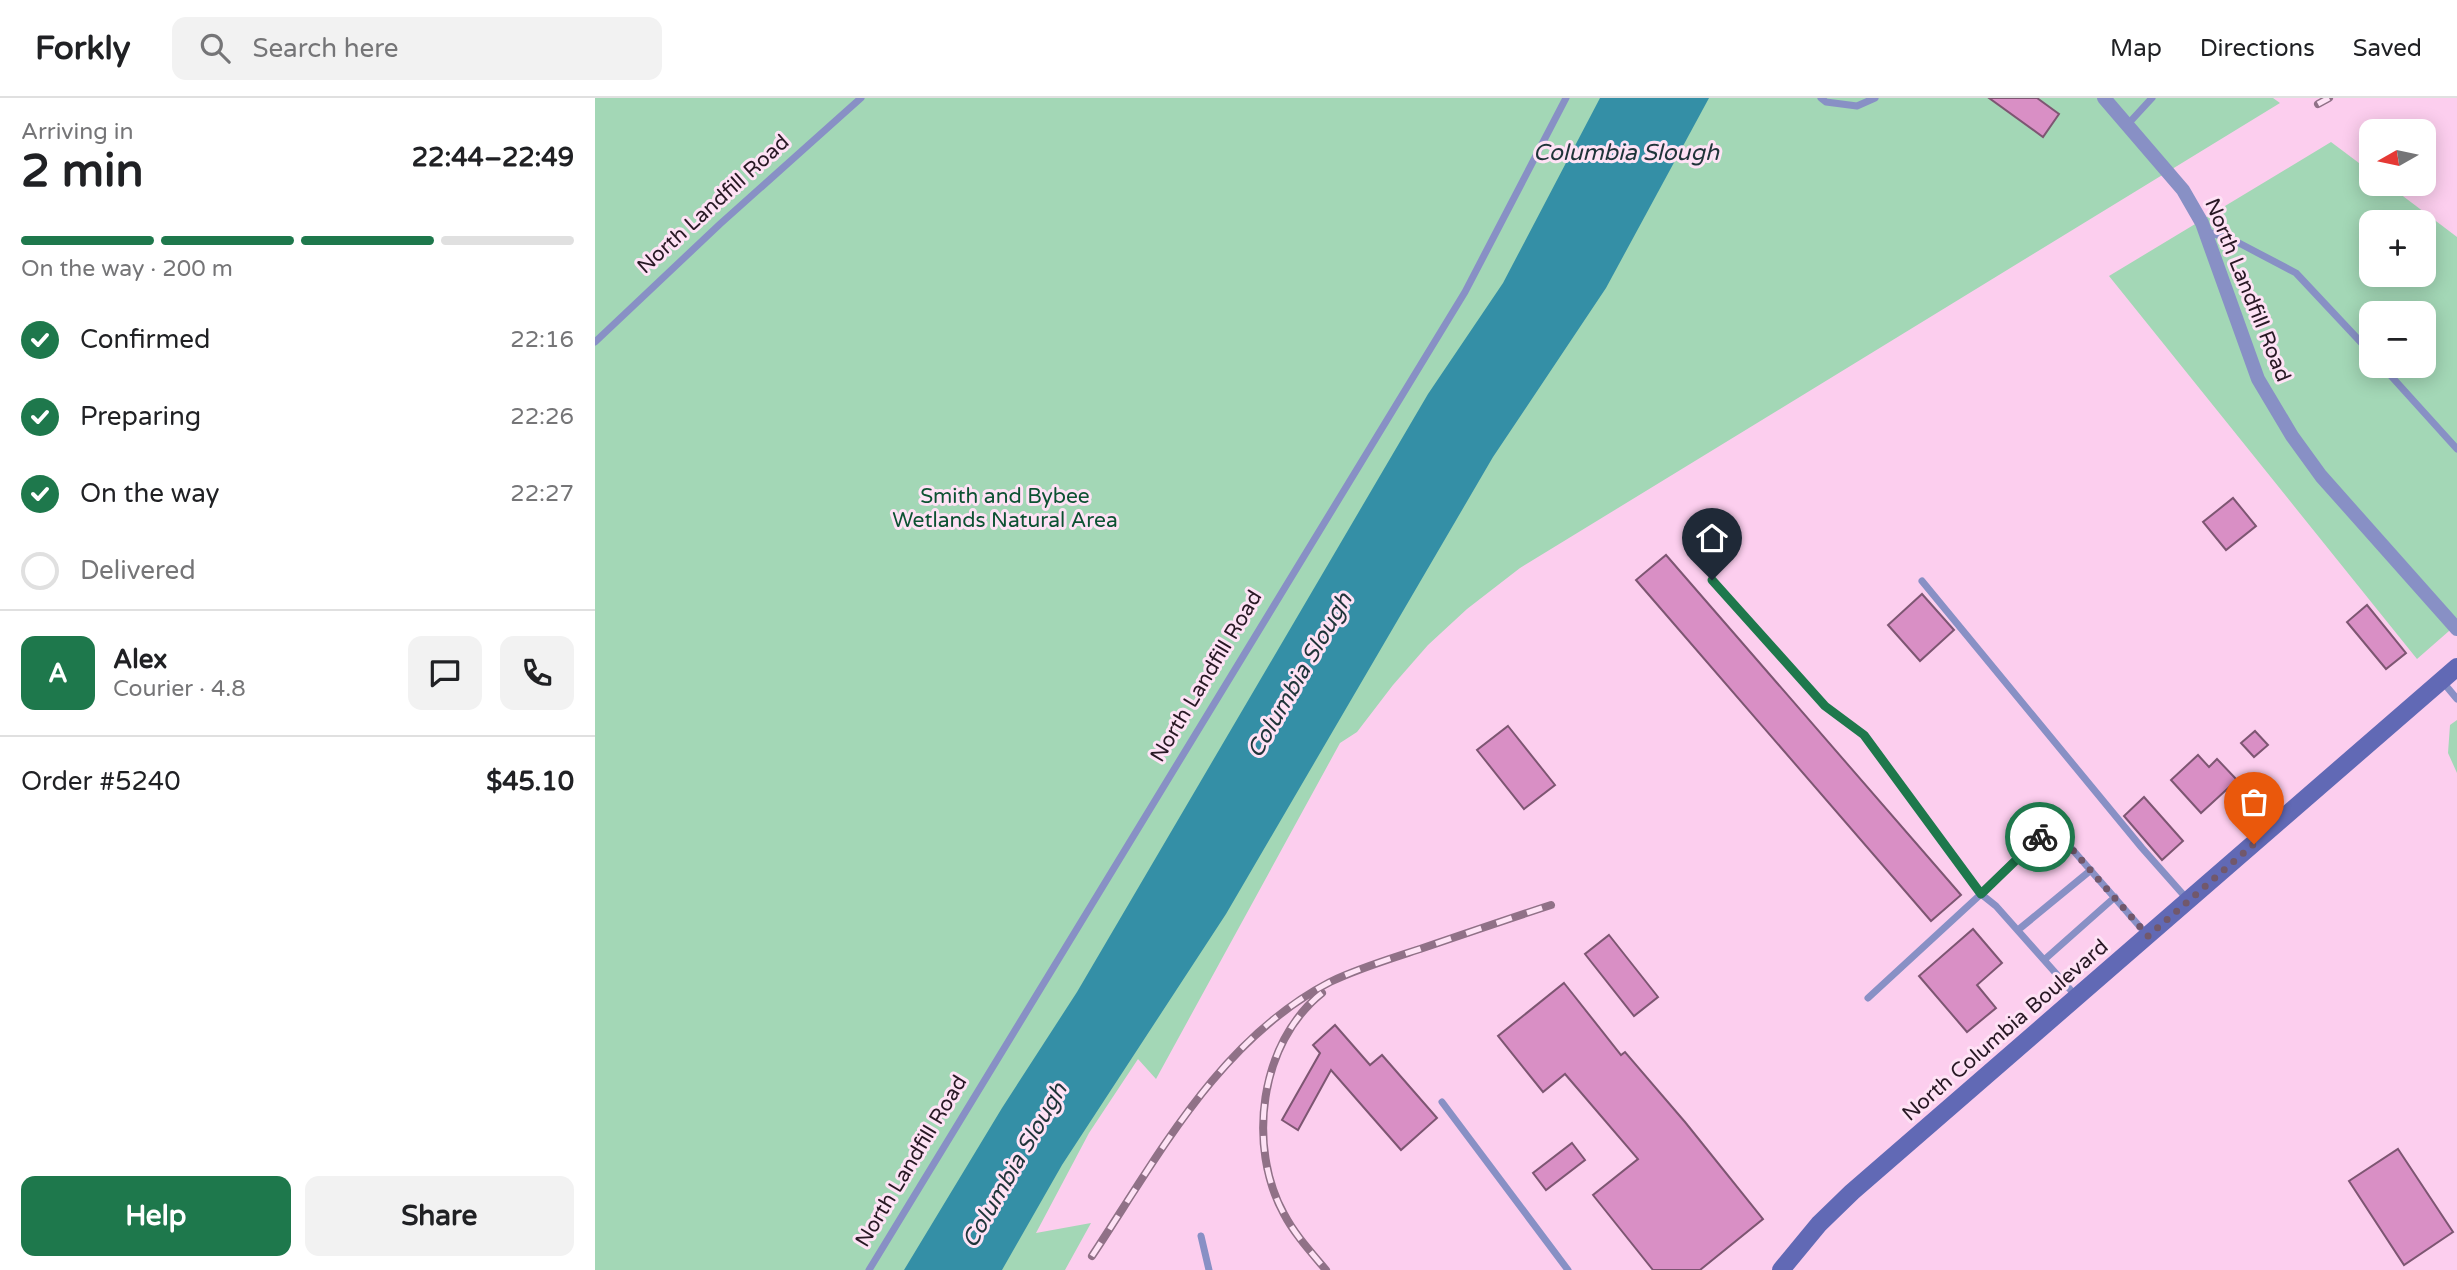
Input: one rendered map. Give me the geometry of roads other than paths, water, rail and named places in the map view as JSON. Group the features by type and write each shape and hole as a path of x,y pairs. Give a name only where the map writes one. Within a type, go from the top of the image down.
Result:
{"main road":[{"name":"North Columbia Boulevard","path":"1781,1270 1819,1224 1852,1192 2457,667"}],"street":[{"name":"North Landfill Road","path":"2104,98 2183,190 2205,231 2258,379 2292,436 2322,476 2457,629"}],"lane":[{"name":"North Landfill Road","path":"595,342 720,224 861,98"},
{"name":"North Landfill Road","path":"869,1270 1465,292 1566,98"},
{"path":"1821,98 1826,102 1857,106 1875,98"},
{"path":"2128,124 2152,98"},
{"path":"2205,231 2239,243 2296,273 2359,340"},
{"path":"2393,378 2457,449"},
{"path":"1712,580 1825,706 1864,735 1981,894 1996,906 2077,997"},
{"path":"1922,581 2142,848 2189,900"},
{"path":"2441,680 2457,699"},
{"path":"1868,998 2051,825 2148,936"},
{"path":"2018,930 2091,870"},
{"path":"2044,960 2115,897"},
{"path":"1441,1102 1568,1270"},
{"path":"1201,1236 1209,1270"}],"water":[{"name":"Columbia Slough","path":"1600,98 1709,98 1606,288 1493,457 1226,914 1062,1165 1002,1270 904,1270 1002,1108 1077,992 1428,394 1503,283"}],"railway":[{"path":"2318,104 2329,98"},
{"path":"1092,1256 1167,1140 1195,1103 1255,1035 1291,1006 1352,972 1551,905"},
{"path":"1322,993 1301,1014 1284,1039 1265,1097 1263,1128 1265,1158 1272,1187 1298,1236 1326,1270"}],"park label":[{"name":"Smith and Bybee Wetlands Natural Area","path":"1005,508"}]}
